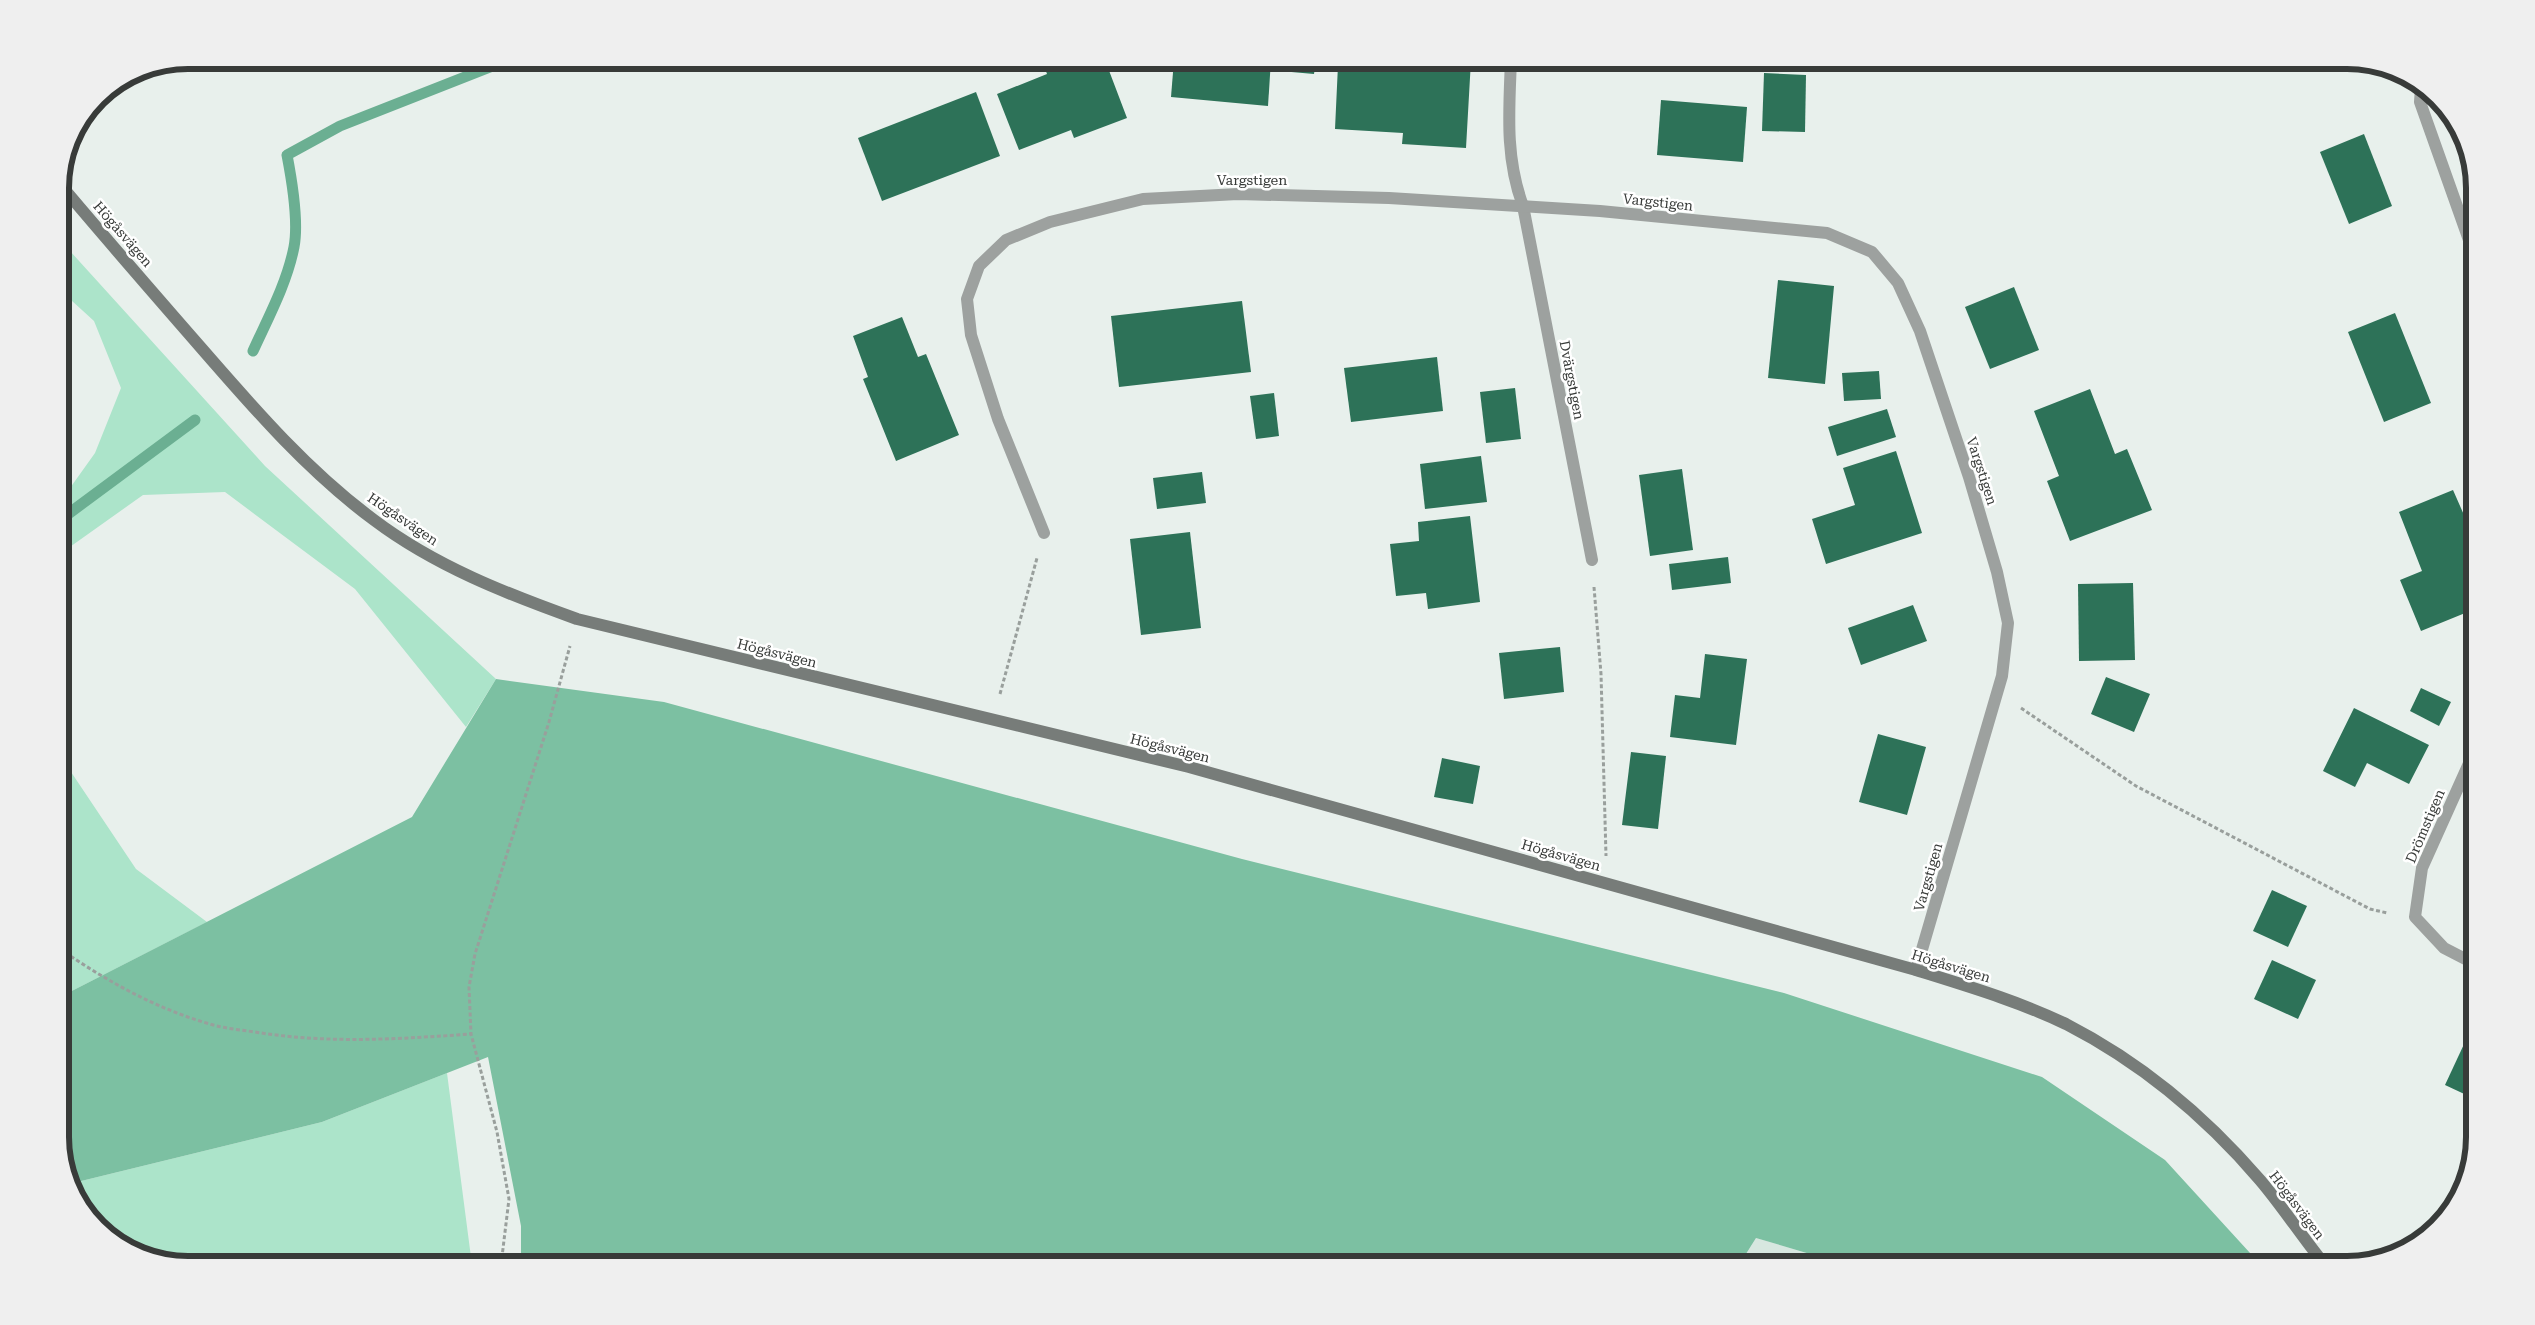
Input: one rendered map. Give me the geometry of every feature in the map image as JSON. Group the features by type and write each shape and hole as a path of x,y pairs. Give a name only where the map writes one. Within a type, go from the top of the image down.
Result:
{"street":[{"name":"Dvärgstigen","path":"1511,69 1508,135 1516,188 1523,206 1592,560"},
{"path":"2421,94 2420,102 2466,232"},
{"name":"Högåsvägen","path":"69,194 262,418 316,472 374,521 432,556 505,594 577,619 1217,775 1916,970 2000,996 2065,1024 2116,1052 2167,1090 2216,1133 2261,1181 2317,1256"},
{"name":"Vargstigen","path":"1044,533 998,419 971,335 967,299 978,266 1006,240 1050,222 1143,199 1238,194 1389,198 1600,211 1827,233 1872,252 1898,284 1920,331 1969,477 1997,572 2008,623 2002,676 1998,692 1916,970"},
{"name":"Drömstigen","path":"2415,917 2422,868 2466,770"},
{"path":"2415,917 2444,948 2466,959"}],"path":[{"path":"993,720 1044,533"},
{"path":"1592,560 1601,674 1606,884"},
{"path":"502,1256 509,1198 497,1132 471,1034 469,988 475,954 549,722 577,619"},
{"path":"1998,692 2095,760 2196,818 2370,909 2415,917"},
{"path":"69,955 103,978 157,1004 217,1026 287,1038 368,1040 471,1034"}],"shaded area":[{"path":"1756,1238 1817,1256 1745,1256"}],"green space":[{"path":"69,250 265,466 496,679 466,727 355,589 225,492 143,495 69,548 69,489 95,453 121,388 94,321 69,298"},
{"path":"496,679 664,702 1242,859 1784,993 2042,1077 2165,1160 2253,1256 1817,1256 1756,1238 1745,1256 521,1256 521,1226 488,1057 322,1122 78,1182 71,1161 69,1145 69,992 412,817"},
{"path":"69,769 136,869 207,922 69,992"},
{"path":"447,1073 471,1256 172,1255 149,1250 135,1244 109,1227 98,1216 78,1182 322,1122"}],"building":[{"path":"1045,69 1108,69 1127,118 1074,138 1071,130 1019,150 997,94 1047,74"},
{"path":"1173,69 1270,69 1268,106 1171,97"},
{"path":"1280,69 1315,69 1314,74 1280,71"},
{"path":"1338,69 1470,69 1466,148 1402,144 1403,133 1335,129"},
{"path":"1764,73 1806,75 1805,132 1762,131"},
{"path":"976,92 1000,156 882,201 858,138"},
{"path":"1661,100 1747,107 1743,162 1657,155"},
{"path":"2364,134 2392,206 2349,224 2320,152"},
{"path":"1778,280 1834,286 1825,384 1768,378"},
{"path":"2014,287 2039,350 1990,369 1965,307"},
{"path":"1242,301 1251,372 1119,387 1111,316"},
{"path":"2395,313 2431,403 2384,422 2348,332"},
{"path":"902,317 918,357 926,354 959,435 896,461 863,379 868,377 853,336"},
{"path":"1437,357 1443,411 1351,422 1344,368"},
{"path":"1879,371 1881,399 1844,401 1842,373"},
{"path":"1515,388 1521,439 1486,443 1480,392"},
{"path":"2090,389 2115,454 2127,449 2152,510 2070,541 2047,481 2059,476 2034,411"},
{"path":"1274,393 1279,436 1256,439 1250,396"},
{"path":"1887,409 1896,437 1837,456 1828,427"},
{"path":"1896,451 1922,533 1826,564 1812,519 1855,505 1843,468"},
{"path":"1481,456 1487,502 1425,509 1420,464"},
{"path":"1682,469 1693,550 1650,556 1639,475"},
{"path":"1202,472 1206,503 1157,509 1153,478"},
{"path":"2453,490 2464,515 2466,514 2466,613 2421,631 2400,580 2422,571 2399,512"},
{"path":"1470,516 1480,602 1428,609 1426,593 1396,596 1390,544 1419,541 1418,522"},
{"path":"1190,532 1201,628 1141,635 1130,539"},
{"path":"1728,557 1731,583 1672,590 1669,564"},
{"path":"2133,583 2135,660 2079,661 2078,584"},
{"path":"1913,605 1927,641 1861,665 1848,628"},
{"path":"1560,647 1564,692 1504,699 1499,653"},
{"path":"1705,654 1747,659 1736,745 1670,737 1675,695 1700,698"},
{"path":"2106,677 2150,694 2134,732 2091,714"},
{"path":"2421,688 2451,702 2439,726 2410,711"},
{"path":"2354,708 2429,745 2409,784 2367,763 2355,787 2323,771"},
{"path":"1878,734 1926,747 1907,815 1859,802"},
{"path":"1631,752 1666,756 1658,829 1622,825"},
{"path":"1442,758 1480,766 1473,804 1434,797"},
{"path":"2272,890 2307,906 2288,947 2253,931"},
{"path":"2272,960 2316,980 2298,1019 2254,999"},
{"path":"2465,1042 2466,1095 2445,1085"}],"waterway":[{"path":"253,351 282,287 294,247 296,225 293,189 287,155 340,126 485,69"},
{"path":"69,513 195,420"}]}
